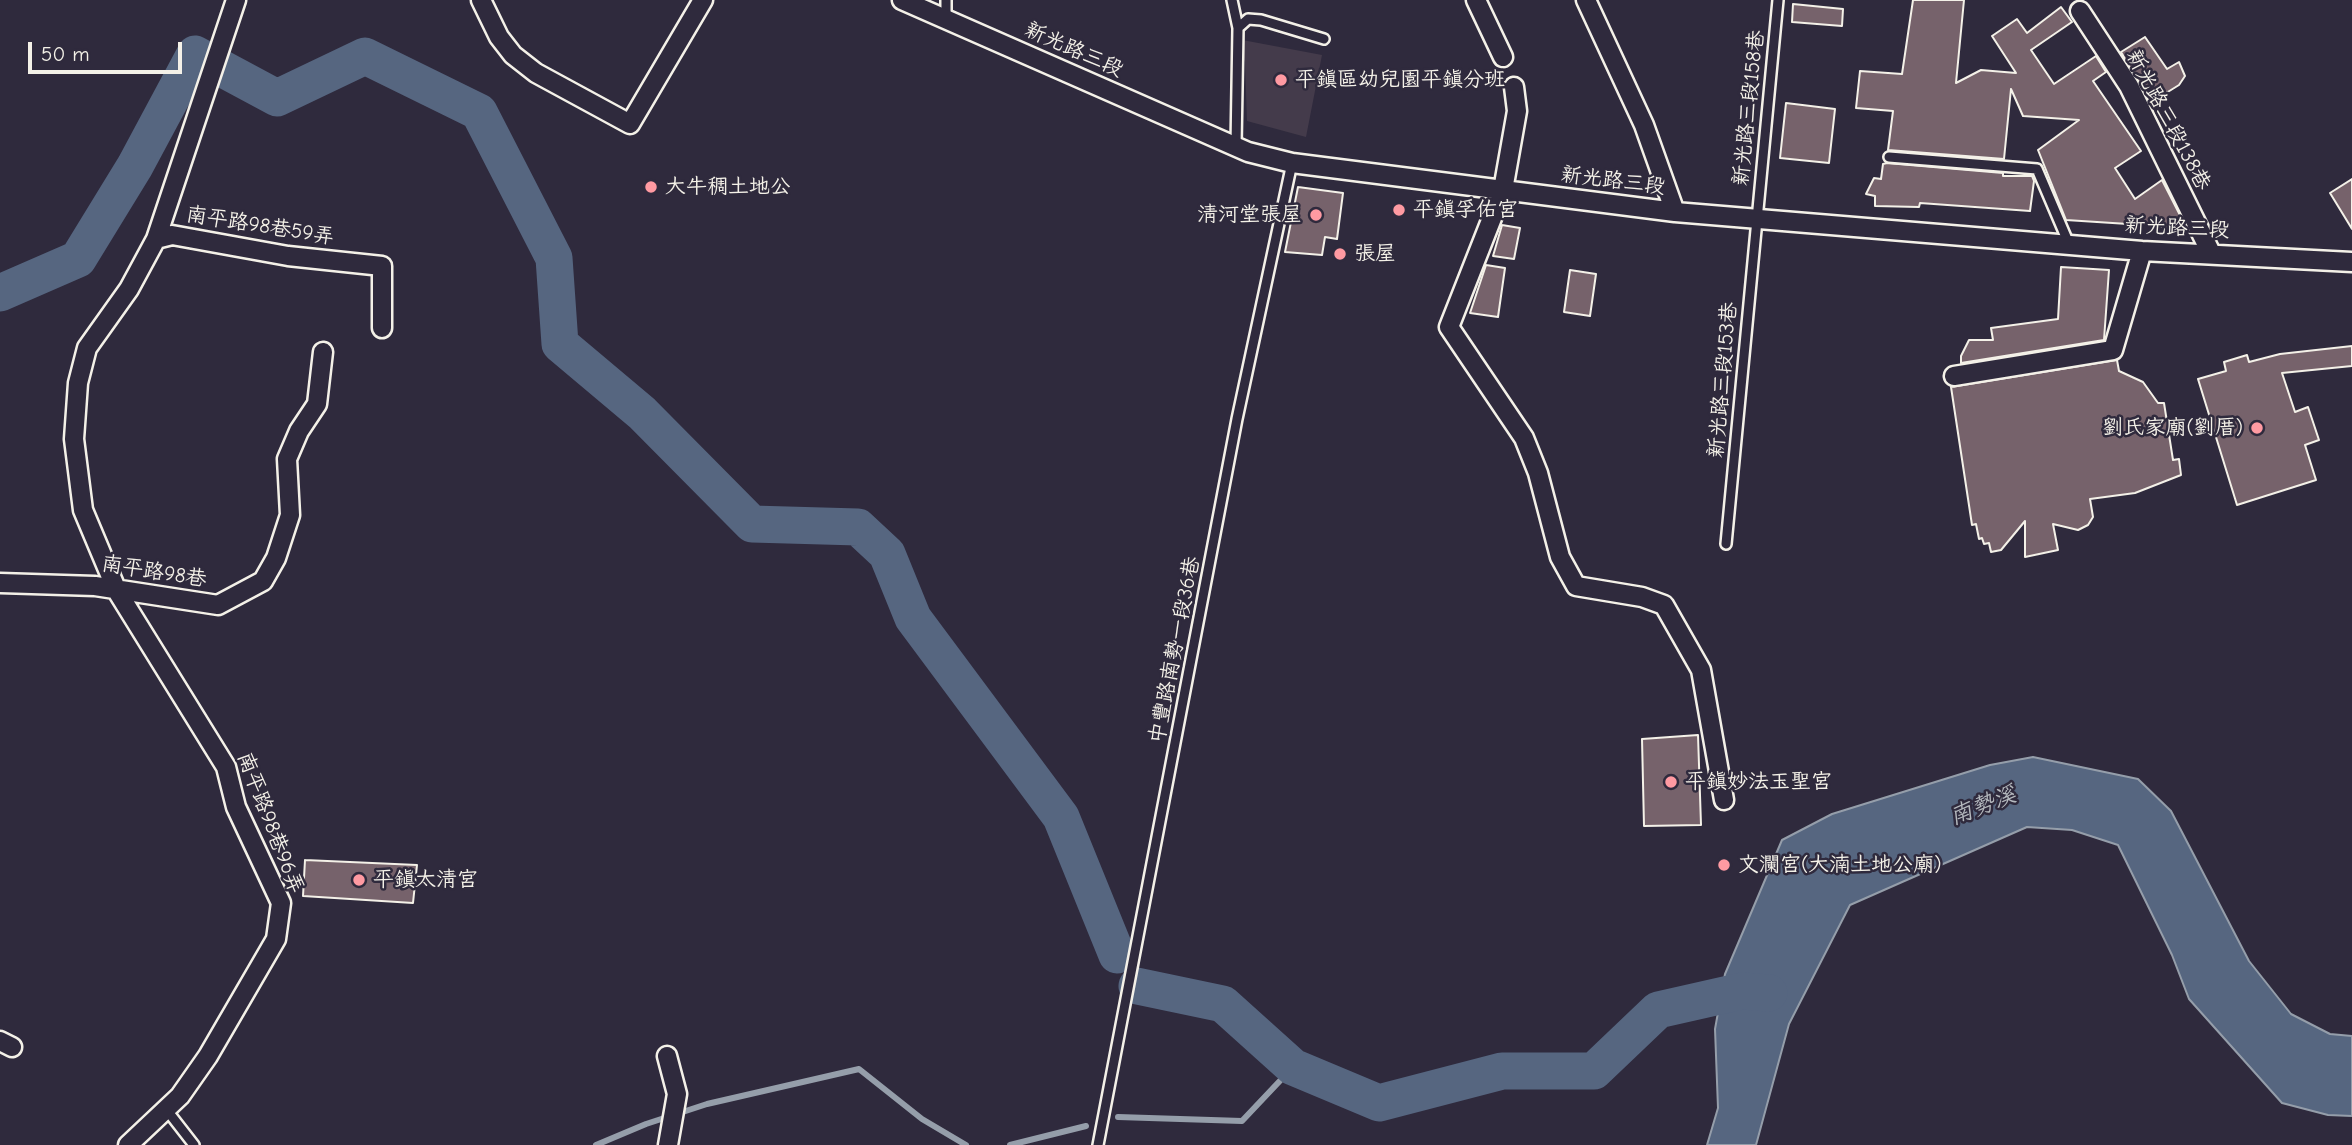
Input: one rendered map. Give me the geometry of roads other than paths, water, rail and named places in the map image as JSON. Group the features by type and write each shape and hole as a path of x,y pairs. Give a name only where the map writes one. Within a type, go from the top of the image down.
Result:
{"street":[{"path":"156,239 236,0"},
{"path":"481,0 499,37 513,55 536,73 630,124 703,0"},
{"name":"新光路三段","path":"902,0 1236,146 1292,163 1675,212 2142,251 2352,262"},
{"path":"1476,0 1503,57"},
{"path":"1592,4 1644,125 1675,212"},
{"name":"新光路三段138巷","path":"2080,11 2129,86 2211,253"},
{"path":"1514,87 1517,111 1503,190 1449,327 1524,438 1538,472 1560,557 1576,586 1642,597 1664,606 1701,670 1724,800"},
{"name":"南平路98巷59弄","path":"117,591 83,510 74,439 78,383 87,348 129,289 156,239 172,235 288,256 382,265 382,328"},
{"path":"1954,376 2113,350 2142,251"},
{"name":"南平路98巷","path":"0,583 82,585 218,605 263,581 276,558 290,516 287,460 299,431 317,404 323,352"},
{"name":"南平路98巷96弄","path":"117,591 226,766 236,807 281,903 276,939 208,1056 166,1109 128,1145"},
{"path":"667,1056 677,1094 668,1145"}],"lane":[{"path":"946,0 946,19"},
{"path":"1232,0 1238,28 1236,146"},
{"name":"新光路三段158巷","path":"1755,219 1778,0"},
{"path":"1238,28 1248,19 1261,20 1324,39"},
{"path":"1889,157 2037,169 2069,244"},
{"name":"中豐路南勢一段36巷","path":"1098,1145 1237,419 1292,163"},
{"name":"新光路三段153巷","path":"1726,544 1755,219"},
{"path":"166,1109 194,1145"}],"water":[{"name":"南勢溪","path":"2033,757 2138,779 2171,811 2249,961 2291,1014 2330,1034 2352,1036 2352,1116 2328,1115 2282,1103 2189,999 2172,955 2118,845 2072,830 2027,827 1850,905 1789,1024 1756,1145 1707,1145 1718,1108 1715,1029 1725,974 1782,840 1832,814 1990,765"}],"waterway":[{"path":"0,293 78,259 135,166 195,54 277,98 365,56 479,112 554,258 560,344 642,413 752,524 858,527 887,554 913,618 1061,817 1117,955"},
{"path":"1137,986 1223,1004 1293,1067 1379,1103 1502,1071 1594,1071 1658,1010 1742,991 1769,993"},
{"path":"1118,1117 1242,1121 1293,1067"},
{"path":"596,1145 646,1124 707,1104 859,1069 922,1119 966,1145"},
{"path":"1010,1145 1086,1126"}],"place":[{"name":"平鎮區幼兒園平鎮分班","path":"1281,80"},
{"name":"大牛稠土地公","path":"651,187"},
{"name":"平鎮孚佑宮","path":"1399,210"},
{"name":"清河堂張屋","path":"1316,215"},
{"name":"張屋","path":"1340,254"},
{"name":"劉氏家廟(劉厝)","path":"2257,428"},
{"name":"平鎮妙法玉聖宮","path":"1671,782"},
{"name":"文瀾宮(大湳土地公廟)","path":"1724,865"},
{"name":"平鎮太清宮","path":"359,880"}]}
